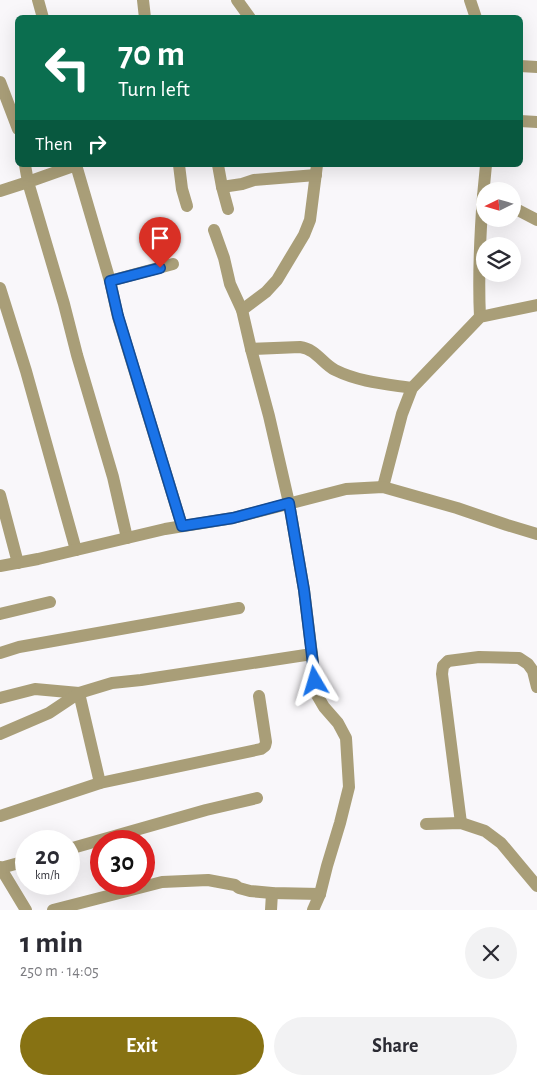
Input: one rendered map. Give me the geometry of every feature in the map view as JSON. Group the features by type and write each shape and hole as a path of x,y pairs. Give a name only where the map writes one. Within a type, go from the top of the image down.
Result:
{"street":[{"path":"38,0 42,15"},
{"path":"142,0 144,15"},
{"path":"237,0 248,15"},
{"path":"470,0 475,15"},
{"path":"523,66 537,67"},
{"path":"0,82 15,121"},
{"path":"523,120 537,122"},
{"path":"25,167 28,182 113,477 127,538"},
{"path":"0,191 70,167"},
{"path":"77,167 110,281 118,316 182,526"},
{"path":"179,167 182,189 187,206"},
{"path":"218,167 228,210"},
{"path":"485,182 486,167"},
{"path":"222,186 316,170 310,220 304,235 277,280 266,292 242,310"},
{"path":"521,212 537,220"},
{"path":"480,317 478,287 481,228"},
{"path":"214,230 224,258 230,284 242,310 289,503 304,590 317,695 324,707 338,723 346,738 349,787 320,894 313,910"},
{"path":"110,281 173,264"},
{"path":"0,288 26,371 76,550"},
{"path":"383,487 402,414 412,388 480,317 537,305"},
{"path":"251,349 307,348 334,369 362,380 412,388"},
{"path":"0,566 182,526 233,518 346,489 383,487 457,508 507,526 537,534"},
{"path":"0,495 18,563"},
{"path":"0,614 50,602"},
{"path":"0,653 19,647 238,608"},
{"path":"0,734 49,713 79,693 112,683 312,654"},
{"path":"461,822 442,674 443,666 448,661 479,657 519,658 528,664 533,671 537,687"},
{"path":"0,698 35,689 79,693"},
{"path":"79,693 100,783"},
{"path":"0,816 100,783 261,749 266,746 266,742 259,696"},
{"path":"80,846 206,810 257,798"},
{"path":"426,824 461,822 485,831 500,843 537,886"},
{"path":"15,864 0,868 26,910"},
{"path":"53,910 162,882 208,880 235,885 239,888 272,893 320,894"},
{"path":"271,910 272,893"}],"route":[{"path":"160,268 110,281 118,316 182,526 233,518 289,503 304,590 315,681"}]}
